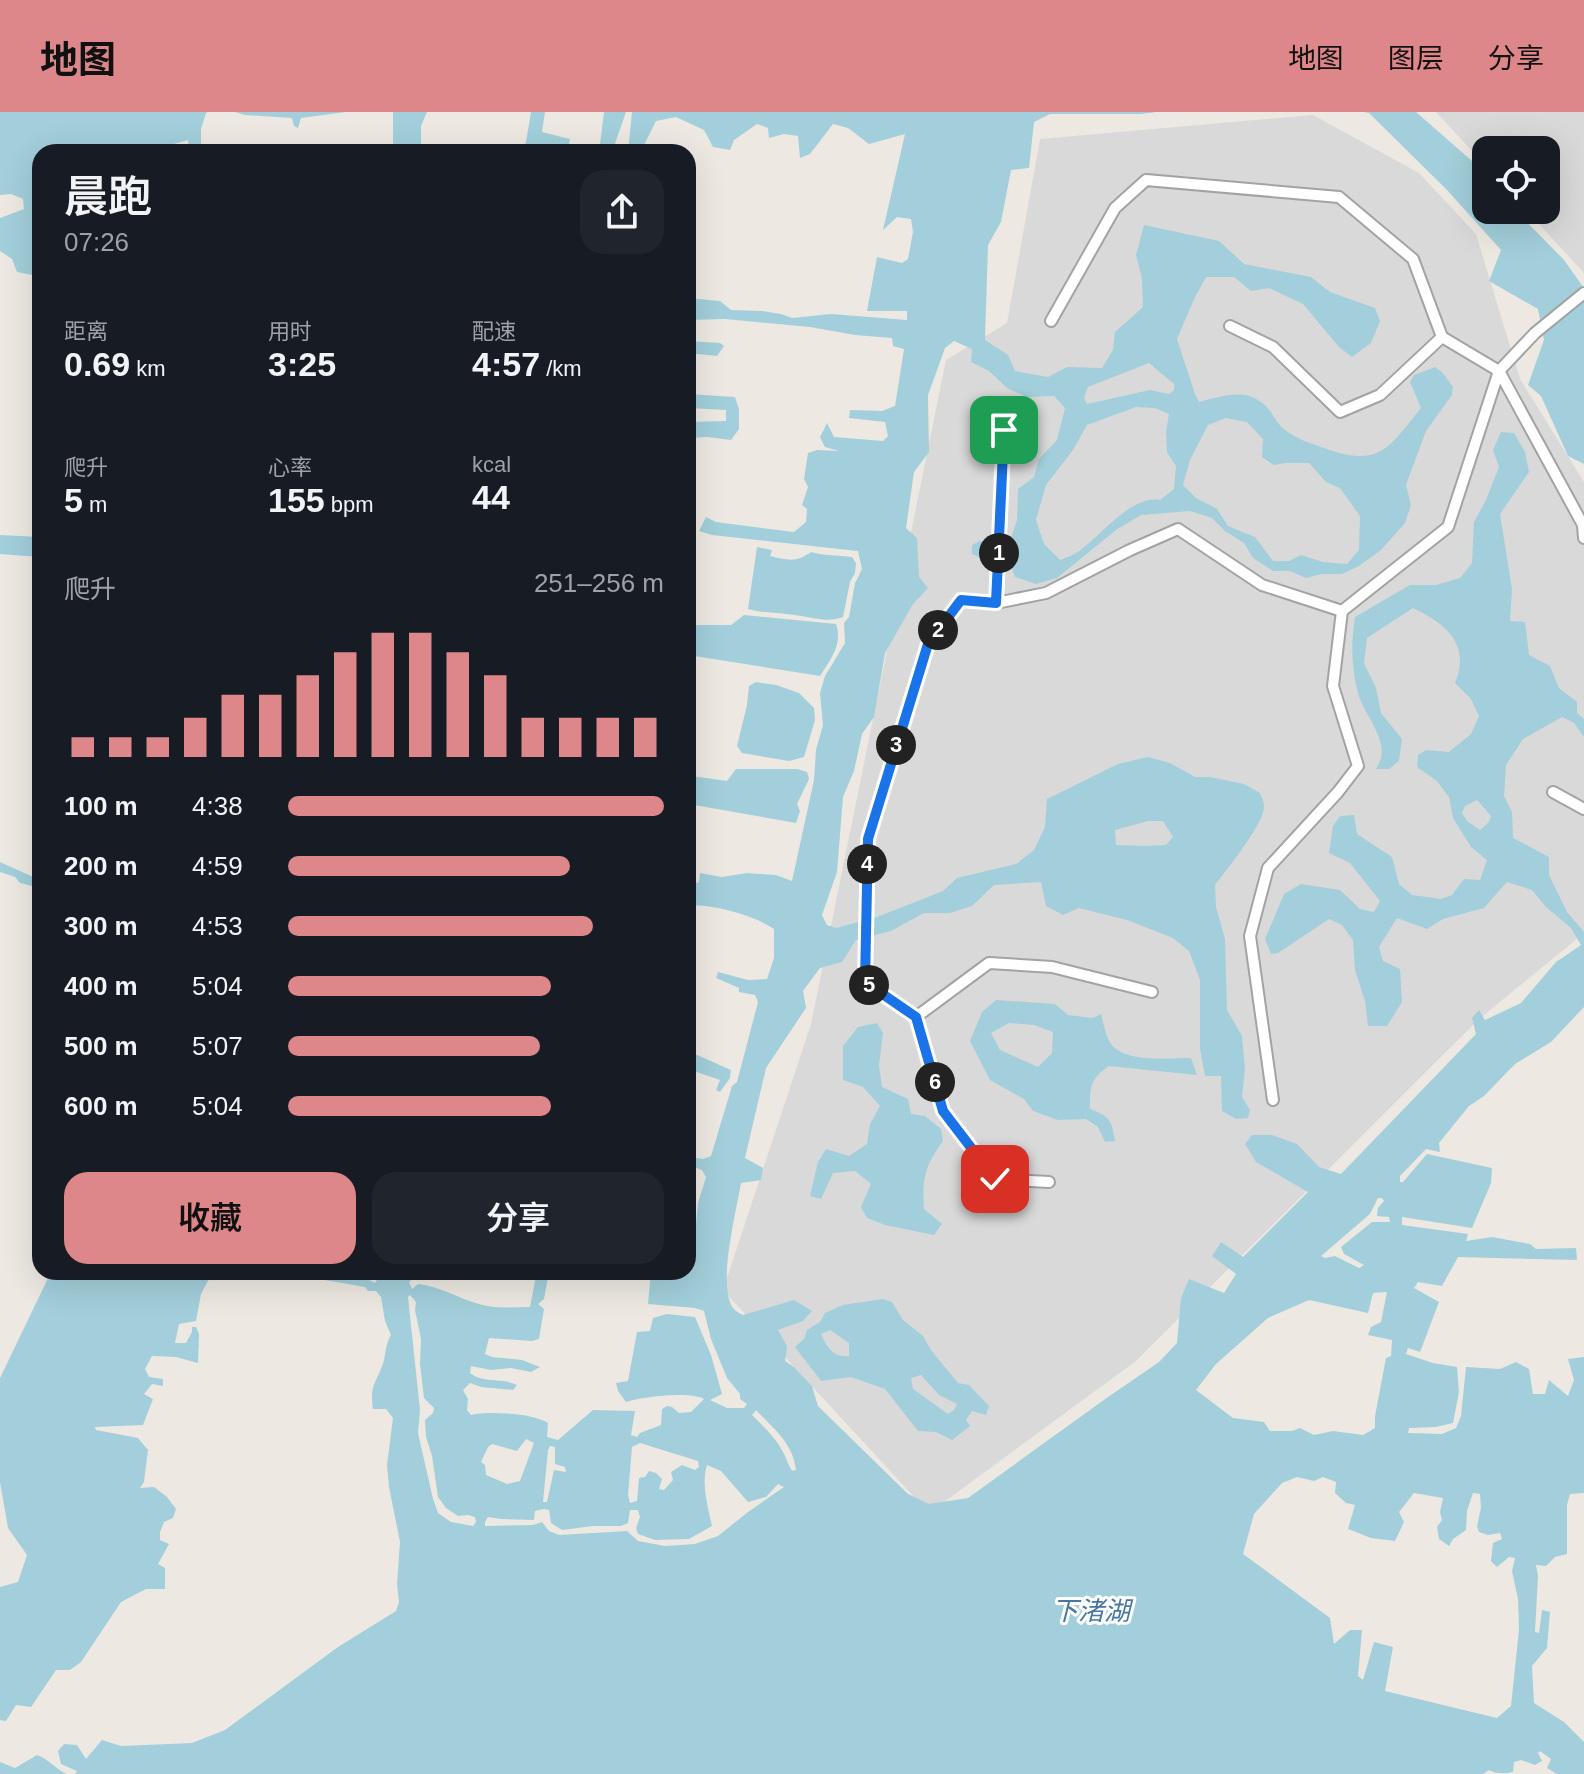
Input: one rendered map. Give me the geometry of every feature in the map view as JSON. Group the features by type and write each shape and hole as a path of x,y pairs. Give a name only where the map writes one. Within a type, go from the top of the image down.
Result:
{"street":[{"path":"1051,321 1115,208 1146,180 1339,197 1413,259 1442,337 1499,371 1583,525 1584,538"},
{"path":"1273,1100 1250,936 1268,868 1358,766 1333,686 1342,611 1448,527 1499,371 1535,333 1584,293"},
{"path":"1230,326 1273,347 1340,412 1380,395 1442,337"},
{"path":"996,603 1004,430"},
{"path":"1049,1182 995,1179 943,1111 916,1017 865,982 868,839 928,644 961,600 996,603 1046,593 1178,529 1262,585 1342,611"},
{"path":"1553,792 1584,809"},
{"path":"916,1017 989,963 1052,967 1152,992"}],"shaded area":[{"path":"1436,112 1584,112 1584,273 1539,224 1560,224 1560,136 1472,136 1472,151"},
{"path":"1313,115 1419,173 1476,234 1520,379 1584,482 1584,933 1478,1020 1136,1361 929,1513 723,1290 811,1024 946,360 1007,323 1040,139"}],"water":[{"path":"0,112 208,112 201,129 201,144 188,144 188,140 174,144 32,144 32,275 17,272 12,259 0,251 0,218 24,209 23,199 11,194 0,195"},
{"path":"235,112 346,112 301,118 298,128 294,126 292,118"},
{"path":"393,112 427,112 421,126 421,144 393,144"},
{"path":"531,112 545,112 542,132 570,139 569,144 526,142"},
{"path":"604,112 626,112 615,144 600,144"},
{"name":"下渚湖","path":"632,112 1157,112 1050,114 1034,122 1029,168 1011,170 1001,222 988,245 985,340 1008,355 1015,371 1048,377 1067,367 1102,368 1113,350 1115,332 1143,307 1142,279 1136,255 1144,225 1219,241 1244,264 1311,277 1330,292 1375,308 1380,321 1371,343 1352,357 1339,347 1303,304 1269,288 1251,291 1234,277 1206,277 1177,339 1199,402 1227,396 1248,396 1265,405 1280,425 1293,435 1324,448 1358,456 1381,451 1421,408 1410,382 1414,375 1435,367 1453,387 1452,395 1426,431 1406,485 1411,505 1405,523 1381,550 1359,566 1342,574 1306,578 1290,571 1273,571 1253,558 1244,543 1212,518 1190,511 1141,515 1116,530 1057,578 1036,584 1015,577 1007,556 988,561 972,554 972,545 980,541 990,545 1010,541 1017,520 1018,489 1034,477 1039,459 1057,440 1065,408 1054,396 1027,397 1007,388 989,371 971,362 972,349 954,341 945,348 928,395 929,452 914,472 906,528 917,538 919,577 928,588 913,604 885,653 874,717 862,734 854,771 843,797 837,872 822,915 827,925 836,928 877,917 943,891 957,878 1016,864 1034,850 1045,827 1047,799 1118,764 1148,757 1170,763 1195,777 1244,784 1260,793 1264,806 1252,835 1215,885 1216,907 1225,939 1227,1010 1242,1036 1245,1069 1242,1097 1250,1110 1248,1118 1236,1119 1222,1111 1221,1076 1205,1076 1200,1049 1200,980 1189,951 1173,938 1127,920 1079,908 1063,915 1046,906 1041,882 994,885 972,906 950,913 924,913 891,931 856,940 842,962 820,968 803,991 806,1008 766,1068 745,1158 763,1168 761,1180 741,1183 728,1260 727,1290 731,1304 743,1315 794,1300 812,1311 803,1321 778,1330 787,1346 785,1361 812,1386 818,1406 908,1494 929,1504 968,1498 1159,1362 1177,1343 1181,1298 1189,1279 1224,1293 1236,1274 1212,1256 1221,1242 1243,1257 1308,1192 1256,1162 1245,1144 1252,1135 1272,1135 1297,1144 1319,1167 1341,1174 1476,1034 1472,1018 1479,1010 1485,1020 1521,1003 1556,962 1581,945 1571,928 1546,907 1532,890 1507,882 1484,908 1443,919 1427,929 1397,918 1379,947 1383,961 1400,969 1402,1002 1387,1026 1368,1026 1365,1001 1355,970 1353,940 1342,925 1329,919 1278,953 1271,954 1265,939 1284,894 1301,884 1340,890 1360,909 1374,912 1380,901 1350,863 1329,853 1333,826 1340,816 1354,815 1357,834 1392,857 1399,884 1412,895 1441,899 1452,895 1464,879 1480,880 1487,860 1471,847 1453,818 1449,797 1437,781 1417,767 1418,755 1426,750 1449,752 1471,734 1479,716 1471,699 1455,683 1460,657 1457,646 1445,628 1413,608 1367,638 1364,663 1376,688 1381,713 1402,739 1399,761 1389,769 1376,769 1382,750 1358,693 1353,664 1353,636 1355,617 1410,585 1436,585 1460,578 1472,563 1474,522 1499,467 1493,450 1501,432 1514,433 1525,452 1529,472 1500,514 1512,589 1510,621 1525,622 1529,655 1550,666 1559,688 1577,702 1577,713 1584,719 1584,737 1574,723 1562,717 1523,739 1506,765 1504,796 1512,812 1513,838 1549,857 1549,875 1567,912 1584,932 1584,1007 1551,1042 1515,1064 1484,1096 1469,1106 1439,1143 1440,1152 1426,1149 1400,1176 1400,1182 1403,1182 1427,1154 1492,1168 1491,1183 1472,1228 1402,1217 1402,1225 1468,1234 1466,1241 1492,1237 1530,1244 1536,1249 1576,1248 1577,1260 1458,1257 1442,1286 1418,1282 1414,1288 1439,1302 1420,1352 1408,1348 1406,1354 1457,1367 1459,1392 1453,1423 1409,1428 1408,1433 1442,1434 1456,1428 1461,1416 1466,1367 1500,1369 1516,1362 1529,1369 1533,1394 1545,1394 1549,1380 1568,1396 1574,1380 1568,1359 1584,1357 1584,1493 1570,1494 1567,1505 1567,1554 1555,1557 1546,1566 1536,1565 1535,1632 1539,1633 1542,1610 1550,1612 1547,1648 1532,1666 1534,1703 1564,1722 1584,1742 1584,1774 1557,1774 1547,1768 1551,1759 1540,1751 1542,1761 1535,1765 1521,1760 1514,1762 1513,1772 1489,1770 1483,1774 75,1774 77,1771 61,1764 58,1751 64,1744 77,1745 86,1759 102,1740 121,1746 192,1743 225,1730 338,1647 396,1611 399,1602 400,1542 387,1465 393,1418 386,1409 373,1409 372,1400 373,1388 391,1335 381,1297 376,1291 325,1280 368,1280 375,1283 377,1280 411,1280 412,1289 418,1284 426,1285 491,1307 530,1307 535,1280 548,1280 544,1299 538,1304 544,1309 539,1339 489,1338 485,1354 522,1360 540,1367 531,1372 471,1366 470,1373 475,1376 517,1385 513,1390 470,1383 463,1390 471,1415 499,1413 532,1417 548,1423 547,1437 558,1440 593,1410 635,1411 631,1435 637,1437 661,1425 662,1409 667,1406 679,1413 691,1412 704,1399 678,1395 626,1402 616,1383 628,1381 637,1332 650,1331 653,1318 667,1314 695,1317 711,1355 722,1394 710,1400 727,1408 744,1408 747,1404 740,1399 740,1394 727,1378 711,1339 704,1311 648,1304 650,1280 696,1280 698,1203 706,1177 702,1170 696,1168 696,1158 711,1156 732,1086 737,1082 758,1002 755,995 739,992 739,988 716,978 718,972 748,980 767,979 774,958 774,929 732,912 696,906 696,883 699,882 700,873 722,877 747,873 776,875 792,881 823,725 820,693 825,676 845,643 844,623 849,617 855,583 862,569 858,551 699,531 706,517 716,522 794,532 806,522 807,509 802,505 808,487 804,479 808,453 817,450 839,451 825,447 820,437 827,423 834,437 883,441 888,436 885,422 849,418 850,410 882,411 895,406 904,349 893,346 892,338 725,319 696,320 696,299 720,301 731,310 762,311 792,318 831,314 907,320 907,311 867,311 877,257 902,263 908,259 913,232 911,219 897,217 883,230 905,134 869,144 848,128 833,124 810,154 800,158 798,136 784,134 769,138 768,128 757,124 734,140 730,150 713,147 704,130 676,117 656,121 644,144 629,144","holes":["1149,363 1174,384 1174,390 1169,394 1150,390 1087,404 1084,398 1088,387","1136,407 1155,408 1169,414 1167,452 1176,466 1174,489 1160,500 1149,500 1129,509 1080,551 1060,560 1044,544 1036,520 1046,485 1073,450 1087,425","1226,418 1247,422 1263,439 1262,457 1274,465 1309,463 1326,482 1340,488 1360,516 1359,550 1347,564 1323,562 1301,555 1289,561 1273,561 1255,537 1228,526 1217,509 1196,498 1183,485 1190,460 1208,425","1477,800 1491,816 1480,830 1462,813 1465,806","1148,821 1163,821 1173,837 1166,845 1116,845 1115,830","1378,1198 1382,1198 1384,1201 1378,1208 1377,1216 1389,1217 1390,1222 1372,1222 1341,1247 1344,1254 1364,1265 1359,1268 1335,1256 1321,1256 1370,1214","1387,1292 1381,1322 1371,1327 1368,1335 1392,1340 1391,1356 1386,1358 1375,1428 1363,1435 1333,1431 1314,1435 1300,1428 1270,1431 1264,1422 1233,1418 1196,1390 1216,1364 1268,1318 1309,1300 1368,1313 1373,1293","410,1295 416,1302 424,1398 434,1408 425,1420 438,1497 446,1508 458,1516 475,1517 473,1526 451,1522 438,1513 418,1433 420,1410","756,1410 776,1430 787,1444 796,1470 792,1471 773,1437 752,1415","526,1439 534,1443 520,1481 507,1484 486,1475 485,1465 481,1462 492,1444 517,1451","640,1443 698,1461 699,1467 695,1470 682,1465 671,1472 673,1480 664,1490 659,1489 662,1479 649,1471 645,1477 639,1478 637,1501 630,1503 632,1447","550,1446 555,1447 555,1464 565,1467 566,1472 554,1470 547,1502 543,1502 548,1450","707,1465 721,1471 748,1502 766,1497 778,1484 784,1487 718,1536 695,1544 665,1546 638,1541 627,1531 559,1535 549,1531 542,1522 485,1526 488,1517 534,1520 535,1511 543,1509 549,1510 551,1523 562,1530 621,1526 628,1523 630,1510 638,1510 638,1534 655,1540 689,1539 712,1526 705,1472","1297,1477 1314,1481 1323,1477 1336,1482 1335,1493 1346,1503 1355,1505 1348,1529 1371,1538 1395,1541 1404,1522 1399,1512 1414,1493 1443,1498 1442,1520 1437,1527 1439,1539 1449,1546 1466,1530 1467,1511 1473,1493 1480,1494 1479,1532 1488,1535 1500,1533 1502,1539 1493,1543 1491,1561 1497,1567 1509,1557 1515,1558 1512,1571 1518,1599 1519,1630 1511,1706 1497,1718 1385,1691 1393,1647 1374,1642 1363,1680 1358,1676 1362,1630 1350,1630 1334,1644 1330,1618 1243,1554 1254,1514 1282,1483"]},
{"path":"1364,112 1416,112 1472,161 1472,218 1447,190 1369,113"},
{"path":"1478,224 1529,224 1564,260 1584,288 1584,464 1568,456 1541,396 1528,385 1544,340 1538,309 1489,281 1501,250"},
{"path":"696,342 720,343 724,346 717,356 696,354"},
{"path":"696,395 735,397 739,409 739,429 731,440 696,438 696,422 726,421 726,410 696,408"},
{"path":"0,535 32,537 32,556 0,554"},
{"path":"757,547 772,550 770,556 786,559 801,558 811,552 852,557 856,563 855,573 850,582 843,617 822,619 748,609"},
{"path":"744,615 836,624 838,638 835,651 820,676 696,656 696,625 731,625"},
{"path":"756,682 799,693 814,708 815,720 804,757 789,761 742,753 737,746 749,686"},
{"path":"736,769 797,769 807,772 809,779 797,804 800,811 796,823 696,805 696,777 727,781"},
{"path":"0,862 32,876 32,886 20,883 15,877 0,872"},
{"path":"996,1000 1055,1004 1068,1015 1093,1018 1101,1014 1108,1038 1116,1049 1142,1058 1191,1058 1197,1075 1109,1066 1095,1079 1090,1094 1090,1109 1102,1114 1112,1128 1115,1141 1105,1142 1098,1127 1086,1119 1058,1120 1033,1111 1024,1099 990,1080 970,1041 982,1012","holes":["1009,1023 1034,1025 1053,1032 1052,1053 1038,1067 1000,1050 991,1033"]},
{"path":"877,1023 883,1033 879,1065 882,1087 908,1099 911,1114 925,1116 941,1129 943,1141 929,1165 924,1189 924,1209 942,1224 934,1235 867,1218 861,1207 871,1184 855,1171 833,1173 821,1199 810,1196 818,1162 826,1149 849,1156 867,1144 870,1124 880,1106 863,1087 843,1080 843,1046 858,1027"},
{"path":"696,1055 731,1070 730,1078 720,1092 716,1090 720,1080 696,1072"},
{"path":"47,1280 208,1280 201,1294 196,1321 179,1324 175,1343 186,1343 192,1327 196,1327 199,1334 198,1363 176,1357 152,1356 145,1369 149,1377 163,1379 163,1386 152,1384 144,1394 153,1399 143,1425 95,1427 96,1430 138,1438 148,1450 144,1482 140,1488 154,1487 176,1509 173,1518 164,1522 160,1532 160,1540 169,1544 158,1564 165,1568 165,1589 146,1589 121,1602 81,1662 70,1670 56,1670 31,1707 16,1705 6,1721 0,1720 0,1587 18,1582 27,1555 8,1528 0,1482 0,1378"},
{"path":"883,1299 892,1302 903,1320 923,1336 958,1383 969,1385 989,1406 986,1415 972,1411 966,1420 970,1426 952,1440 936,1432 918,1431 885,1389 851,1377 821,1381 795,1347 825,1313 843,1305","holes":["830,1330 849,1343 849,1356 839,1355 828,1347 821,1334","921,1375 939,1395 957,1404 954,1410 948,1414 913,1389 911,1378"]},
{"path":"37,1755 67,1774 0,1774 0,1762 15,1768"}],"route":[{"path":"995,1179 943,1111 916,1017 865,982 868,839 928,644 961,600 996,603 1004,430"}]}
